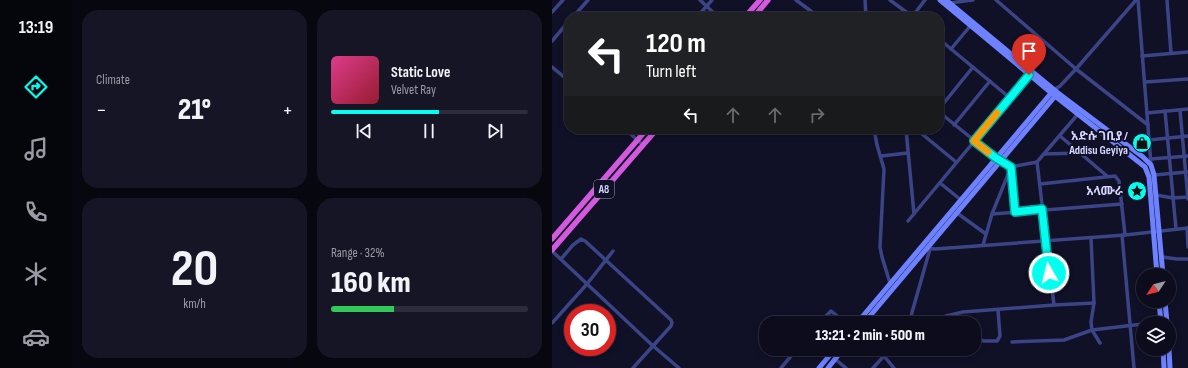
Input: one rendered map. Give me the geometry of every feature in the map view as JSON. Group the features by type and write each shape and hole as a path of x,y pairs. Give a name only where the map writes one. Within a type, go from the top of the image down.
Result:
{"highway":[{"path":"749,12 760,0"},
{"path":"758,12 768,0"},
{"name":"A8","path":"552,239 643,134"},
{"name":"A8","path":"552,250 652,134"}],"main road":[{"path":"940,0 972,24 1078,114 1144,167 1149,177 1156,268"},
{"path":"948,1 972,24"},
{"path":"870,316 929,249 957,213 963,201 996,158 1055,93"},
{"path":"863,316 963,201 1001,161 1055,93"},
{"path":"1055,93 1151,162 1154,175 1163,268"},
{"path":"819,368 829,356"},
{"path":"828,368 837,356"},
{"path":"1163,356 1164,368"},
{"path":"1169,356 1170,368"}],"street":[{"path":"552,12 562,0"},
{"path":"577,12 588,0"},
{"path":"700,0 713,12"},
{"path":"701,12 712,0"},
{"path":"796,0 812,12"},
{"path":"865,0 866,12"},
{"path":"890,0 906,12"},
{"path":"916,12 926,0"},
{"path":"948,1 973,0"},
{"path":"996,0 1076,69 1148,125"},
{"path":"1055,93 1137,0"},
{"path":"1137,0 1151,162 1186,156"},
{"path":"1167,0 1171,53"},
{"path":"951,49 972,24"},
{"path":"552,41 564,28"},
{"path":"944,43 1010,98"},
{"path":"1142,56 1188,52"},
{"path":"552,67 564,77"},
{"path":"944,103 973,67"},
{"path":"908,221 1031,73"},
{"path":"1145,82 1188,79"},
{"path":"954,125 990,81"},
{"path":"1147,113 1188,109"},
{"path":"1156,196 1188,198 1186,156 1182,137 1180,110"},
{"path":"1165,111 1176,229"},
{"path":"944,116 996,158 1011,168 1037,162 1078,114"},
{"path":"630,134 643,145"},
{"path":"875,134 884,169 880,247 890,283"},
{"path":"906,134 914,214"},
{"path":"922,134 956,162"},
{"path":"1060,136 1107,176"},
{"path":"1149,140 1188,136"},
{"path":"881,156 908,153"},
{"path":"1044,154 1081,153"},
{"path":"1037,162 1045,241 1054,304"},
{"path":"1011,168 1015,212"},
{"path":"983,245 992,214 1011,168"},
{"path":"1154,175 1187,172"},
{"path":"1040,184 1107,176 1115,176 1119,180 1134,368"},
{"path":"940,183 963,201"},
{"path":"992,214 1122,204"},
{"path":"957,213 986,234"},
{"path":"911,316 929,249 1091,238 1187,228 1188,247"},
{"path":"1091,238 1094,303 1091,322 1092,330 1100,343"},
{"path":"561,259 573,245 581,239 585,240 605,261 671,320 671,326 652,345 634,368"},
{"path":"552,250 652,345 679,368"},
{"path":"552,323 587,284 613,251"},
{"path":"1162,257 1188,259"},
{"path":"946,316 1054,304 1094,303"},
{"path":"981,340 997,341 1000,336 998,310"},
{"path":"827,316 831,312 836,316"},
{"path":"1012,342 1064,340 1092,330 1136,325"},
{"path":"781,368 791,356"},
{"path":"873,368 884,356 894,368"},
{"path":"835,359 846,368"}],"slow traffic":[{"path":"988,152 974,141 997,113"}],"place":[{"name":"አድሱ ገቢያ / Addisu Geyiya","path":"1142,143"},
{"name":"አላሙራ","path":"1137,191"}],"route":[{"path":"1029,75 974,141 996,158 1011,167 1015,212 1042,209 1049,273"}]}
